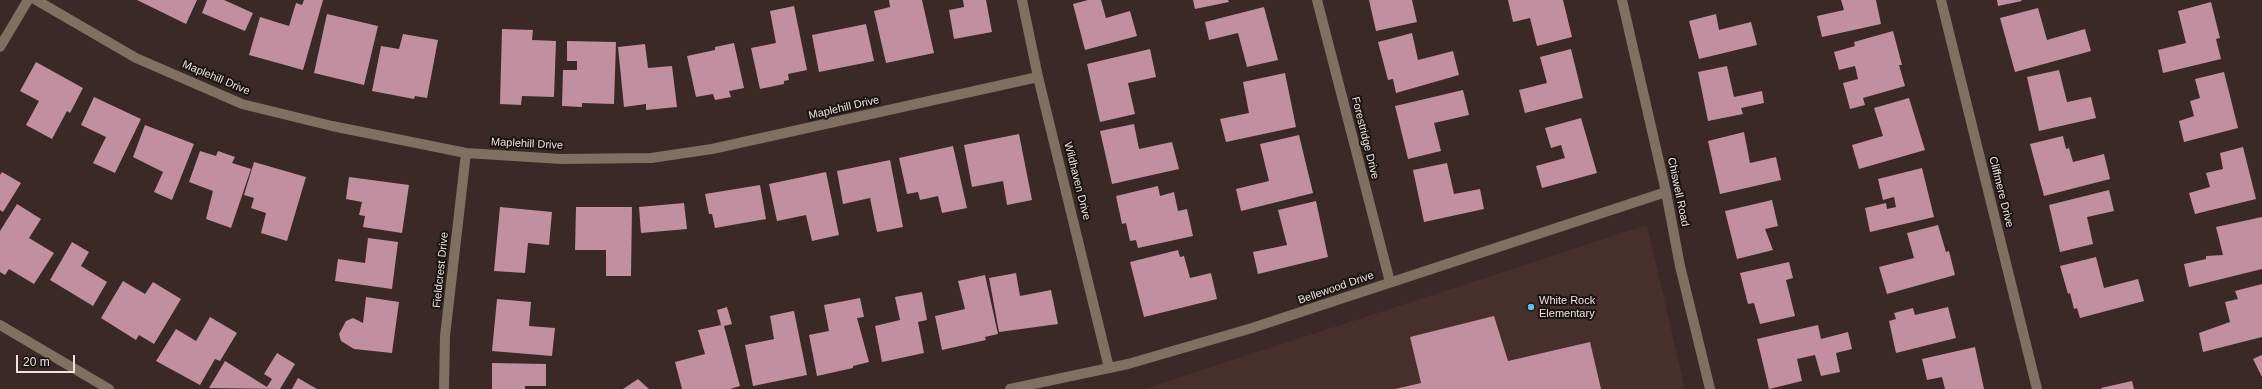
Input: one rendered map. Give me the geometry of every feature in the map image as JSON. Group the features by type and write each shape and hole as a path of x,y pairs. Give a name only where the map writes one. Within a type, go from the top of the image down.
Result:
{"street":[{"path":"0,47 28,0"},
{"name":"Maplehill Drive","path":"36,0 136,58 242,104 332,126 466,153 561,159 659,157 712,149 1038,77"},
{"name":"Wildhaven Drive","path":"1022,0 1038,77 1109,368"},
{"name":"Forestridge Drive","path":"1317,0 1390,282"},
{"name":"Chiswell Road","path":"1622,0 1666,192 1680,266 1710,389"},
{"name":"Cliffmere Drive","path":"1941,0 2037,389"},
{"name":"Fieldcrest Drive","path":"444,389 445,336 466,153"},
{"name":"Bellewood Drive","path":"1010,389 1109,368 1252,328 1390,282 1495,250 1666,192"},
{"path":"0,325 109,389"}],"shaded area":[{"name":"White Rock Elementary","path":"1647,225 1685,389 1144,389"}],"building":[{"path":"137,0 197,0 186,24"},
{"path":"207,0 224,0 253,13 245,31 202,13"},
{"path":"304,0 323,0 303,70 249,55 260,17 289,26 296,3 302,5"},
{"path":"889,0 922,0 934,53 886,63 874,11 890,7"},
{"path":"963,0 986,0 992,32 954,39 949,10 964,7"},
{"path":"1088,0 1101,0 1106,18 1130,11 1137,36 1085,50 1073,4"},
{"path":"1193,0 1228,0 1229,2 1195,9"},
{"path":"1369,0 1412,0 1417,22 1376,31"},
{"path":"1508,0 1563,0 1572,37 1537,46 1530,18 1513,22"},
{"path":"1841,0 1876,0 1881,24 1822,37 1817,16 1844,10"},
{"path":"1997,0 2021,0 2022,1 1998,6"},
{"path":"2211,2 2220,38 2216,39 2221,59 2163,73 2158,50 2186,43 2178,11"},
{"path":"794,6 807,70 788,74 789,80 784,81 784,84 760,89 751,48 776,43 770,11"},
{"path":"1264,7 1278,60 1247,67 1238,33 1209,40 1205,22"},
{"path":"2038,8 2047,40 2085,29 2091,51 2015,72 2000,18"},
{"path":"327,14 378,26 364,85 314,73"},
{"path":"1716,14 1719,30 1751,22 1757,45 1699,59 1689,21"},
{"path":"866,24 874,61 819,72 812,35"},
{"path":"502,29 533,30 532,40 556,41 554,97 522,96 521,105 500,104"},
{"path":"1893,31 1902,65 1899,65 1905,86 1863,98 1865,105 1850,109 1843,83 1858,79 1855,66 1839,70 1834,52 1855,46 1854,42"},
{"path":"1412,33 1418,60 1453,51 1459,75 1396,93 1393,79 1388,80 1378,42"},
{"path":"403,34 438,40 427,98 415,96 414,99 372,91 381,46 399,49"},
{"path":"567,41 616,42 614,104 582,103 582,107 562,106 563,70 577,70 577,61 567,61"},
{"path":"734,43 744,88 729,91 731,97 715,100 713,94 696,97 687,56 715,50 715,47"},
{"path":"645,44 648,68 672,66 677,107 646,110 646,104 624,107 618,47"},
{"path":"1150,49 1156,77 1128,83 1135,114 1100,122 1087,64"},
{"path":"1571,49 1583,98 1525,113 1519,90 1547,83 1540,57"},
{"path":"36,62 83,88 70,113 67,111 52,139 26,125 39,101 20,91"},
{"path":"1727,66 1734,97 1762,91 1764,103 1741,108 1743,114 1708,121 1698,72"},
{"path":"2059,70 2067,102 2091,97 2096,118 2039,131 2027,77"},
{"path":"2224,72 2238,128 2184,142 2179,121 2194,116 2190,101 2200,98 2195,79"},
{"path":"1285,73 1296,127 1226,142 1220,119 1249,113 1243,82"},
{"path":"1463,90 1469,115 1434,123 1441,151 1408,159 1395,106"},
{"path":"94,97 141,119 115,173 93,163 106,137 81,125"},
{"path":"1909,98 1925,150 1859,169 1852,145 1883,136 1874,108"},
{"path":"1581,118 1597,173 1542,188 1536,166 1565,158 1561,145 1551,148 1545,128"},
{"path":"1134,124 1139,149 1172,142 1179,169 1112,184 1100,131"},
{"path":"145,125 194,144 172,200 154,192 163,172 133,157"},
{"path":"1744,132 1750,163 1776,157 1781,180 1720,194 1708,141"},
{"path":"1019,134 1032,200 1007,205 1003,181 972,187 964,145"},
{"path":"1299,135 1313,193 1241,211 1236,189 1269,181 1260,144"},
{"path":"2063,136 2066,149 2069,148 2073,162 2104,154 2110,179 2044,196 2030,144"},
{"path":"953,146 967,208 942,213 938,196 920,200 918,192 907,194 899,158"},
{"path":"2243,147 2256,199 2195,214 2189,193 2210,187 2206,173 2223,169 2220,153"},
{"path":"200,151 216,156 218,151 235,157 232,163 251,169 231,228 206,219 213,191 189,182"},
{"path":"890,160 903,227 877,232 870,198 843,204 837,171"},
{"path":"254,162 306,177 287,241 261,233 266,213 251,208 254,198 244,195"},
{"path":"1447,163 1454,194 1480,189 1484,209 1424,222 1413,170"},
{"path":"1922,168 1934,217 1870,232 1865,208 1886,203 1887,209 1896,207 1894,197 1883,200 1878,179"},
{"path":"2,172 21,183 3,212 0,210 0,175"},
{"path":"826,172 839,235 812,241 806,215 777,221 769,184"},
{"path":"349,177 409,185 402,233 363,227 365,216 359,215 362,202 346,199"},
{"path":"760,185 766,219 715,228 712,214 709,214 705,194"},
{"path":"1158,186 1160,196 1174,192 1178,211 1187,209 1193,236 1138,248 1136,240 1130,241 1126,223 1122,224 1116,196"},
{"path":"2109,190 2114,211 2087,217 2093,244 2060,252 2049,205"},
{"path":"1772,200 1778,226 1765,229 1773,250 1737,259 1725,211"},
{"path":"1316,201 1328,257 1258,274 1253,252 1287,245 1278,210"},
{"path":"684,203 687,229 641,233 639,207"},
{"path":"17,204 41,219 29,238 54,253 34,284 9,269 5,275 0,272 0,231"},
{"path":"500,207 552,212 549,245 528,243 525,273 494,271"},
{"path":"576,207 632,207 631,276 606,276 606,250 575,250"},
{"path":"2262,217 2262,269 2189,287 2184,264 2206,259 2206,256 2223,255 2216,227"},
{"path":"1938,225 1946,252 1949,251 1955,275 1887,294 1879,267 1914,258 1907,233"},
{"path":"368,238 398,242 392,289 335,281 338,259 365,263"},
{"path":"72,242 89,252 81,266 107,282 93,306 50,280"},
{"path":"1178,250 1180,257 1184,256 1190,278 1211,273 1217,299 1144,317 1130,262"},
{"path":"2096,257 2104,288 2138,279 2144,301 2080,318 2077,308 2074,309 2070,293 2068,294 2060,266"},
{"path":"1789,262 1793,278 1786,280 1795,316 1760,324 1754,303 1748,304 1740,273"},
{"path":"1016,273 1020,296 1051,290 1058,324 999,332 989,278"},
{"path":"985,275 998,334 985,337 986,340 942,350 935,316 965,309 958,281"},
{"path":"123,281 145,294 153,282 181,299 154,344 139,335 136,340 101,318"},
{"path":"2262,284 2262,337 2203,352 2199,333 2230,322 2225,302 2238,299 2235,291"},
{"path":"922,292 927,320 918,322 924,353 882,362 875,326 900,320 895,297"},
{"path":"366,297 399,302 392,353 354,349 341,341 339,334 346,321 353,318 363,323"},
{"path":"860,298 864,317 857,318 869,362 853,366 853,368 817,376 809,335 829,331 824,305"},
{"path":"497,299 531,302 529,326 555,328 552,356 492,351"},
{"path":"727,307 732,324 724,326 740,386 730,389 682,389 675,362 705,354 698,330 721,325 717,310"},
{"path":"1948,307 1956,338 1896,353 1889,321 1896,319 1894,313 1913,308 1915,315"},
{"path":"794,311 807,375 753,386 745,345 774,339 770,316"},
{"path":"1494,316 1508,361 1590,342 1601,389 1395,389 1421,383 1410,337"},
{"path":"210,317 237,333 220,361 215,359 200,385 156,361 176,329 196,341"},
{"path":"1818,325 1821,339 1848,332 1852,349 1836,353 1840,372 1821,376 1815,355 1797,359 1802,381 1769,389 1757,339"},
{"path":"1975,347 1984,389 1945,389 1942,377 1927,380 1922,359"},
{"path":"277,353 295,364 280,389 209,388 225,361 267,387 272,379 264,374"},
{"path":"2262,355 2262,377 2253,359"},
{"path":"492,363 546,364 546,386 525,386 525,389 492,389"},
{"path":"298,378 317,389 292,389"},
{"path":"638,379 649,389 623,389"},
{"path":"2132,381 2134,389 2101,388"}],"place":[{"name":"White Rock Elementary","path":"1531,307"}]}
